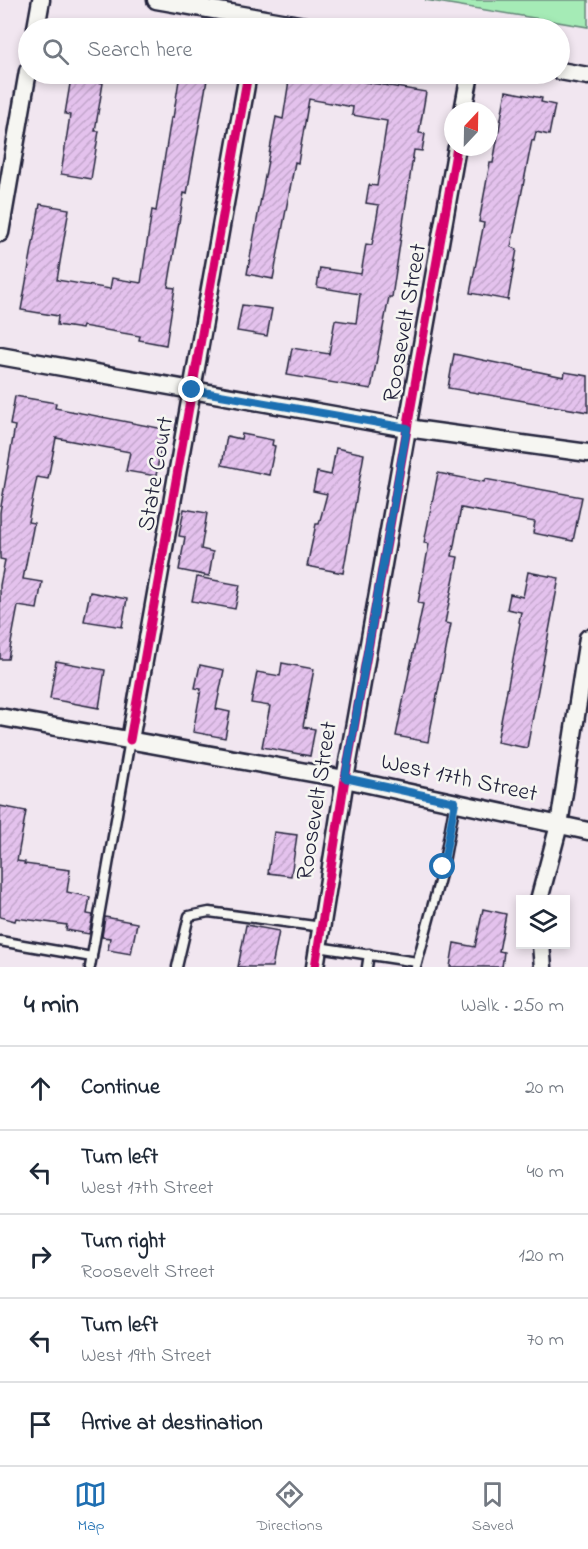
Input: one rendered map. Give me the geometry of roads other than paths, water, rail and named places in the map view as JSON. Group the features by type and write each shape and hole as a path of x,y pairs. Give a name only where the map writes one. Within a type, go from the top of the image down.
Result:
{"street":[{"path":"38,18 41,0"},
{"path":"156,0 235,18"},
{"path":"570,73 588,76"},
{"path":"0,233 26,84"},
{"name":"State Court","path":"130,740 246,84"},
{"path":"465,102 468,84"},
{"name":"Roosevelt Street","path":"315,967 345,778 455,156"},
{"path":"0,356 407,428 588,453"},
{"path":"540,895 558,825 588,638"},
{"name":"West 17th Street","path":"0,717 345,778 588,831"},
{"path":"541,949 543,967"}],"lane":[{"name":"State Court","path":"90,967 130,740"},
{"path":"318,947 369,954 416,964 443,867 455,802"},
{"path":"177,967 189,916 209,912 321,927"},
{"path":"0,941 92,957"},
{"path":"367,967 369,954"}]}
